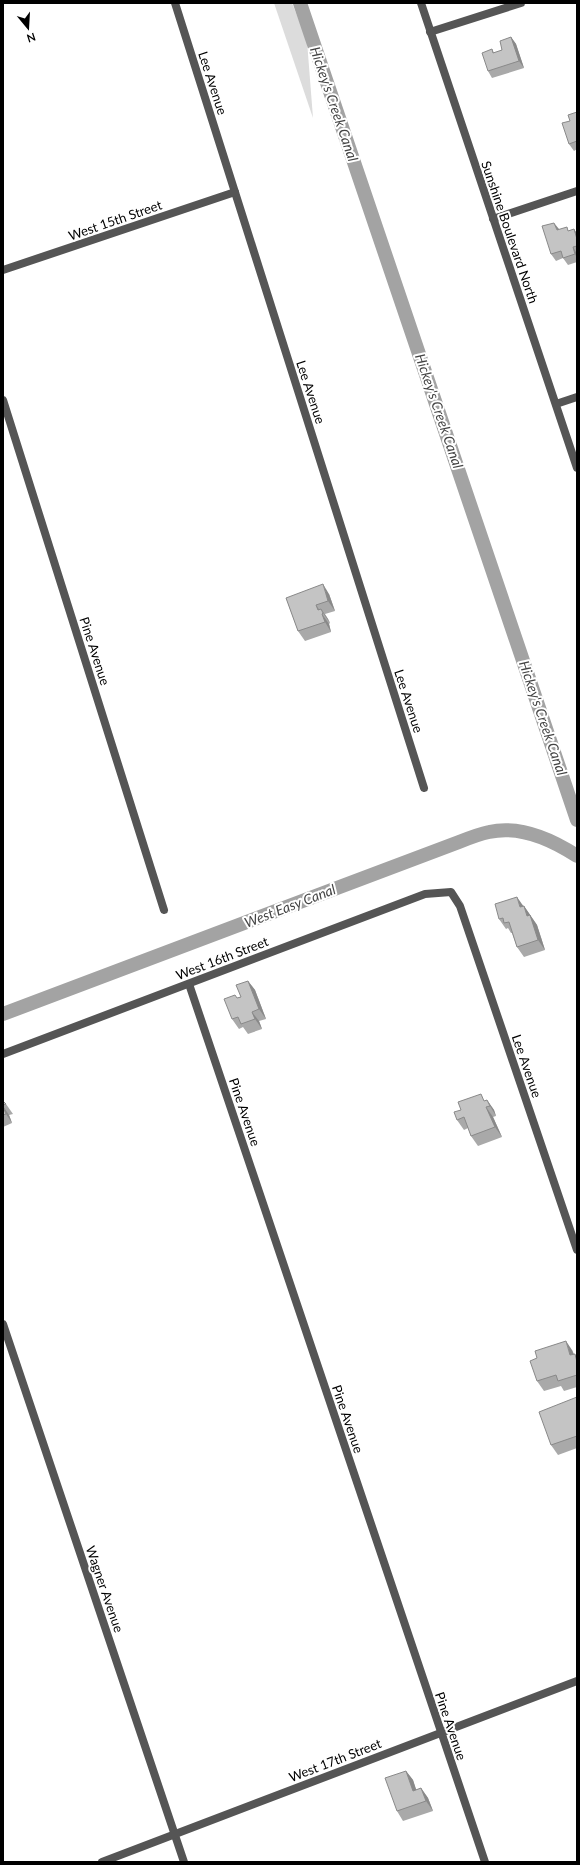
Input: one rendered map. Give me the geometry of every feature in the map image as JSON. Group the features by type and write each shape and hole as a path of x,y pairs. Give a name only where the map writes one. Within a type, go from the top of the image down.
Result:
{"street":[{"name":"Lee Avenue","path":"175,3 424,788"},
{"name":"Sunshine Boulevard North","path":"421,3 577,468"},
{"path":"430,32 521,3"},
{"path":"493,219 577,191"},
{"name":"West 15th Street","path":"3,270 235,192"},
{"path":"556,404 577,397"},
{"name":"Pine Avenue","path":"3,400 164,910"},
{"name":"Lee Avenue","path":"451,892 460,906 577,1250"},
{"name":"West 16th Street","path":"3,1054 426,894 451,892"},
{"name":"Pine Avenue","path":"189,984 485,1862"},
{"name":"Wagner Avenue","path":"3,1324 184,1862"},
{"name":"West 17th Street","path":"102,1862 577,1681"}],"shaded area":[{"path":"274,3 292,3 307,41 313,118"}],"building":[{"path":"511,37 519,61 488,71 482,53 492,49 493,53 502,50 500,41"},
{"path":"577,112 577,141 569,144 562,123 570,121 568,115"},
{"path":"554,223 557,230 567,227 568,231 574,229 577,239 577,246 573,247 575,254 563,258 561,251 551,254 542,226"},
{"path":"323,584 328,601 316,605 318,610 321,609 325,622 298,631 286,598"},
{"path":"517,897 520,907 524,906 527,916 530,915 538,940 517,947 509,922 504,923 503,918 499,919 495,904"},
{"path":"248,981 259,1009 252,1012 255,1019 241,1024 238,1017 232,1019 224,999 235,995 237,998 241,997 236,985"},
{"path":"481,1094 484,1101 487,1100 490,1106 486,1107 495,1127 471,1136 464,1117 457,1120 454,1112 461,1110 458,1102"},
{"path":"3,1107 6,1114 3,1115"},
{"path":"566,1341 570,1355 575,1354 577,1362 577,1375 558,1381 556,1375 537,1381 530,1361 537,1358 535,1351"},
{"path":"577,1397 577,1436 551,1445 539,1412"},
{"path":"406,1771 413,1791 421,1788 426,1801 397,1811 385,1778"}],"waterway":[{"name":"Hickey's Creek Canal","path":"300,3 577,820"},
{"name":"West Easy Canal","path":"3,1014 489,832 501,830 524,832 546,839 577,856"}]}
